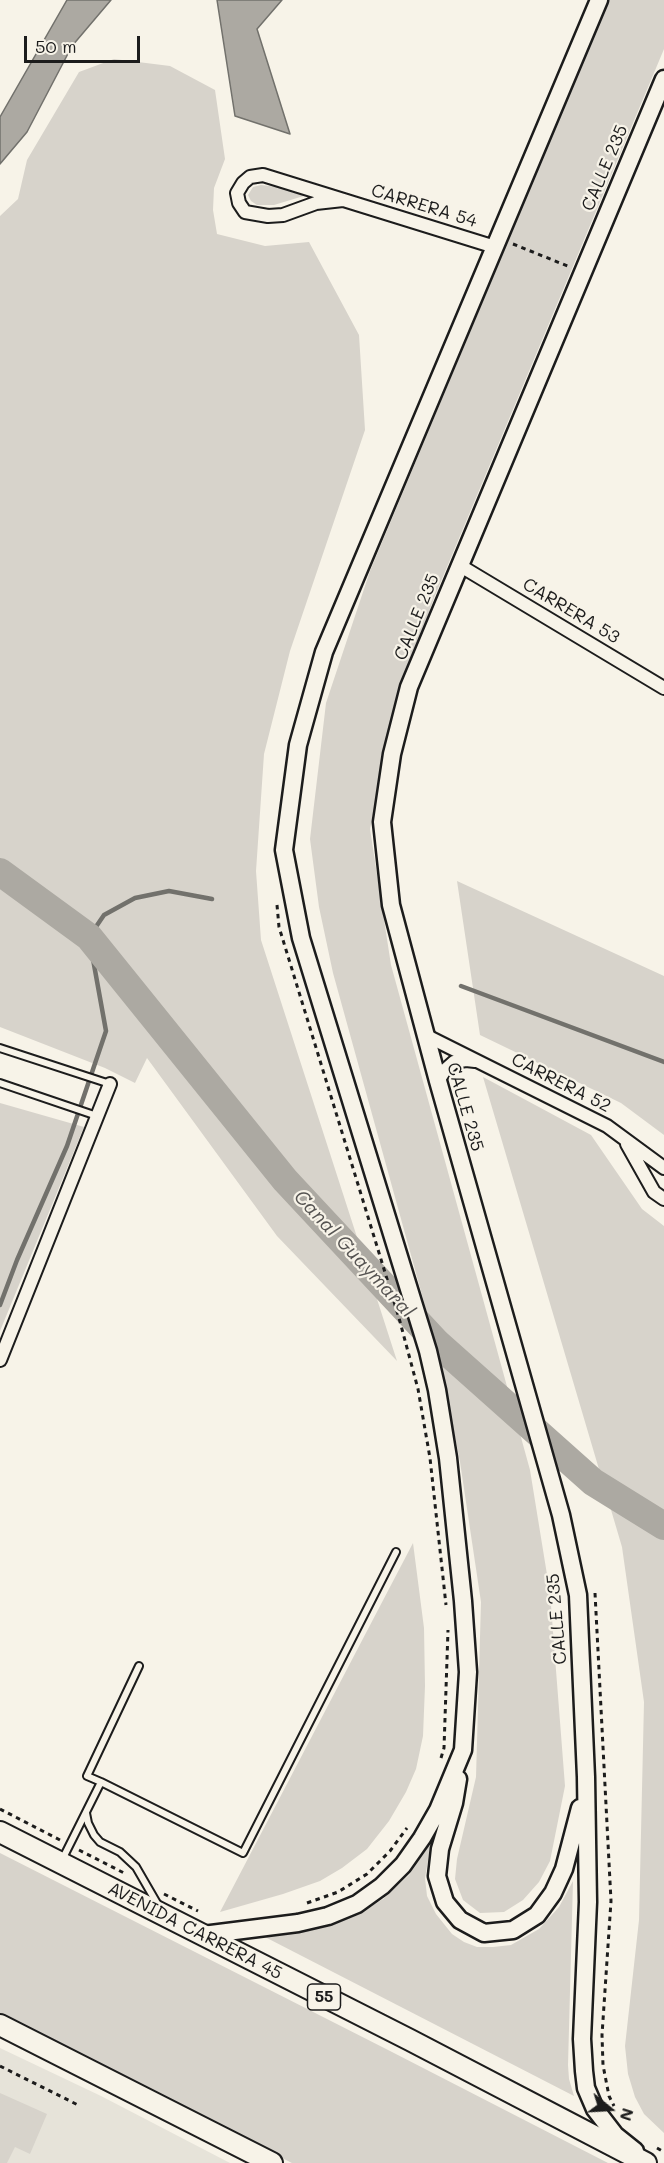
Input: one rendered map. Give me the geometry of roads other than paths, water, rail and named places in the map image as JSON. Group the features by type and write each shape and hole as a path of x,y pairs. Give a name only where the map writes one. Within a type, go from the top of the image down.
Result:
{"highway":[{"name":"AVENIDA CARRERA 45","path":"0,1832 203,1935 648,2154"},
{"path":"0,2025 272,2163"}],"main road":[{"path":"586,1777 564,1869 553,1893 537,1915 513,1930 484,1933 460,1920 445,1902 437,1876 440,1849 454,1803 463,1750 468,1672 456,1520 448,1458 428,1351 301,938 284,850 298,745 324,652 502,244 599,0"},
{"name":"CALLE 235","path":"651,2163 615,2135 593,2104 586,2088 582,2055 588,1902 586,1777 578,1595 561,1515 425,1035 391,906 382,822 392,754 409,687 664,79"},
{"path":"203,1935 298,1923 328,1916 357,1905 382,1886 403,1865 422,1838 438,1810 463,1750"}],"street":[{"name":"CARRERA 54","path":"343,200 316,203 283,215 268,216 245,212 238,203 237,193 250,177 263,175 343,200 502,244"},
{"name":"CARRERA 53","path":"459,565 664,688"},
{"name":"CARRERA 52","path":"425,1035 608,1126 664,1168"},
{"path":"438,1081 454,1062 466,1060 481,1062"},
{"path":"0,1359 110,1084"},
{"name":"CARRERA 52","path":"624,1138 661,1195"}],"lane":[{"path":"0,1048 110,1084"},
{"path":"0,1083 98,1116"},
{"path":"139,1666 87,1776 243,1853 396,1551"},
{"path":"61,1863 101,1782"},
{"path":"86,1811 88,1823 94,1835 100,1842 120,1852 136,1867 165,1916"}],"waterway":[{"name":"Canal Guaymaral","path":"0,872 89,937 285,1180 437,1343 593,1482 664,1526"},
{"path":"0,1305 17,1260 67,1146 106,1031 89,937 104,915 135,898 169,891 212,899"},
{"name":"Canal Guaymaral","path":"461,986 664,1062"}]}
